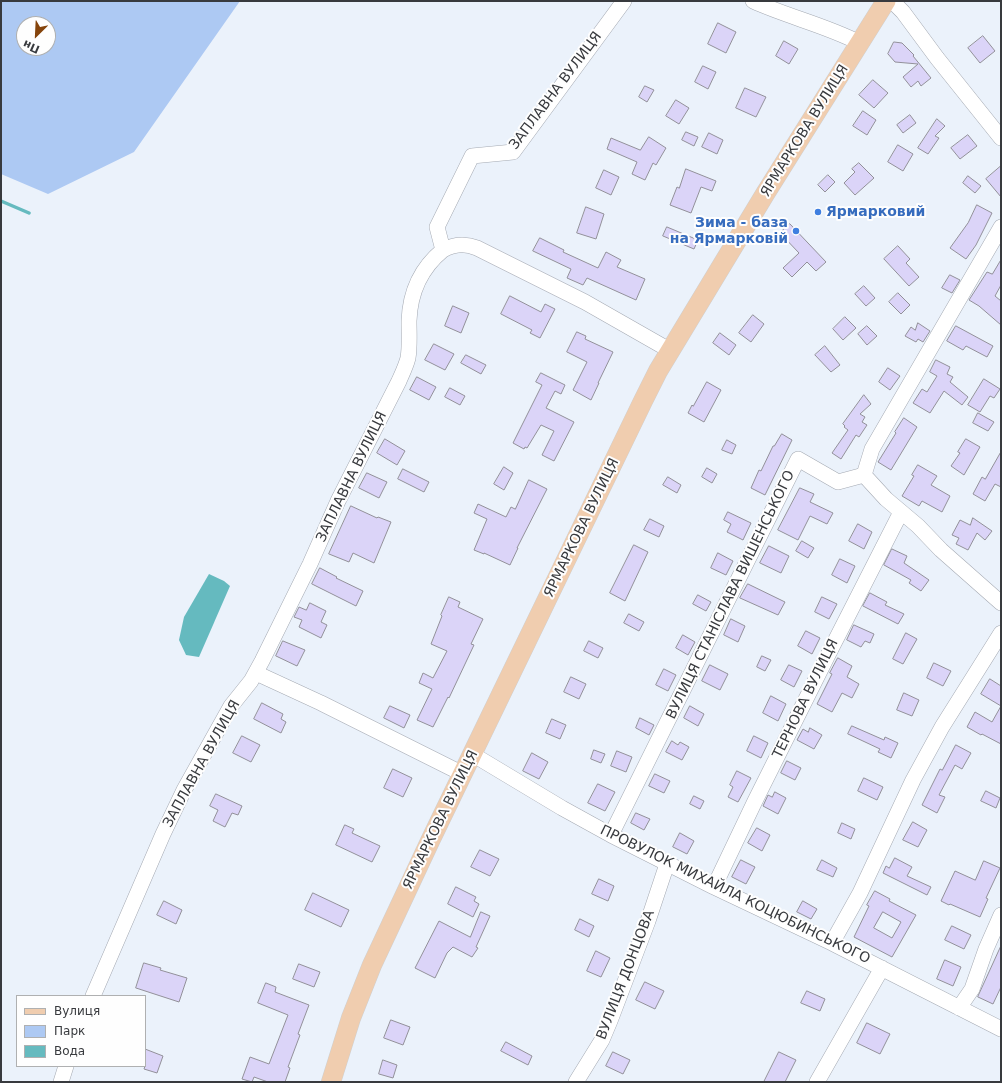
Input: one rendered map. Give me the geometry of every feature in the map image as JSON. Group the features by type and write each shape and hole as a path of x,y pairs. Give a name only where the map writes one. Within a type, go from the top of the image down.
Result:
{"main road":[{"name":"ЯРМАРКОВА ВУЛИЦЯ","path":"331,1082 349,1023 368,975 472,754 640,407 671,351 765,194 886,1"}],"street":[{"name":"ЗАПЛАВНА ВУЛИЦЯ","path":"93,995 163,834 184,790 231,706 256,673 303,578 338,501 399,381 406,365 409,350 410,310 414,291 426,268 443,250 438,227 472,156 513,152 624,1"},
{"path":"753,1 781,13 833,30 860,43"},
{"path":"892,1 903,12 1001,138"},
{"path":"1001,227 872,449 864,475 876,489 918,526 941,550 1001,603"},
{"path":"443,250 450,246 462,244 477,248 603,312 671,351"},
{"name":"ВУЛИЦЯ СТАНІСЛАВА ВИШЕНСЬКОГО","path":"611,836 798,459 838,482 864,475"},
{"name":"ТЕРНОВА ВУЛИЦЯ","path":"714,887 755,801 901,512"},
{"path":"832,943 863,888 913,780 942,727 1001,633"},
{"path":"256,673 321,703 463,774"},
{"name":"ПРОВУЛОК МИХАЙЛА КОЦЮБИНСЬКОГО","path":"472,754 611,836 832,943 1001,1029"},
{"name":"ВУЛИЦЯ ДОНЦОВА","path":"576,1082 602,1040 608,1027 644,934 668,864"},
{"path":"959,1008 972,989 985,952 1001,914"},
{"path":"817,1082 882,968"},
{"path":"60,1082 66,1067"}],"green space":[{"path":"1,1 240,1 134,152 48,194 1,174"}],"water":[{"path":"209,574 224,581 230,586 199,657 186,655 179,640 184,617"}],"building":[{"path":"718,23 736,32 726,53 708,44"},
{"path":"983,36 995,51 980,63 968,48"},
{"path":"784,41 798,49 789,64 776,56"},
{"path":"894,42 902,43 914,55 913,56 931,78 921,86 918,81 911,87 903,77 918,64 895,62 888,54"},
{"path":"703,66 716,72 708,89 695,82"},
{"path":"873,80 888,93 874,108 859,95"},
{"path":"645,86 654,90 647,102 639,97"},
{"path":"745,88 766,97 756,117 736,108"},
{"path":"676,100 689,108 679,124 666,116"},
{"path":"863,111 876,120 867,135 853,126"},
{"path":"910,115 916,123 903,133 897,125"},
{"path":"937,119 945,126 935,136 939,138 928,154 918,148"},
{"path":"686,132 698,137 694,146 682,140"},
{"path":"709,133 723,140 717,154 702,147"},
{"path":"968,135 977,146 960,159 951,148"},
{"path":"649,137 666,148 656,165 653,163 645,180 632,174 637,162 607,149 611,138 640,150"},
{"path":"898,145 913,154 903,171 888,162"},
{"path":"859,163 874,178 855,195 844,183 855,172 852,169"},
{"path":"1001,166 1001,197 986,179"},
{"path":"686,169 716,181 712,191 701,187 691,213 670,205 677,187 679,188"},
{"path":"604,170 619,177 611,195 596,188"},
{"path":"828,175 835,182 825,192 818,185"},
{"path":"968,176 981,186 975,193 963,183"},
{"path":"977,205 992,213 976,245 966,259 950,248 968,223"},
{"path":"586,207 604,214 596,239 577,233"},
{"path":"790,224 826,262 816,271 807,262 792,277 783,268 799,253 780,233"},
{"path":"667,227 698,240 694,249 663,236"},
{"path":"540,238 564,250 563,252 598,268 606,252 621,260 617,267 645,279 636,300 587,278 583,285 567,278 571,269 533,251"},
{"path":"898,246 910,259 906,263 919,277 909,286 884,259"},
{"path":"1001,260 1001,285 995,296 1001,301 1001,325 979,306 969,300 987,272 992,274"},
{"path":"950,275 960,280 952,293 942,288"},
{"path":"864,286 875,298 866,306 855,294"},
{"path":"898,293 910,305 901,314 889,302"},
{"path":"510,296 541,312 545,304 555,309 540,338 530,333 532,330 501,314"},
{"path":"453,306 469,313 461,333 445,326"},
{"path":"753,315 764,324 751,342 739,333"},
{"path":"845,317 856,328 843,340 833,329"},
{"path":"918,323 930,331 923,342 918,339 916,342 905,336 911,327 915,330"},
{"path":"867,326 877,336 867,345 858,334"},
{"path":"956,326 993,346 987,357 966,346 963,350 947,341"},
{"path":"577,332 586,336 585,339 613,352 591,400 573,390 587,362 567,352"},
{"path":"720,333 736,345 729,355 713,343"},
{"path":"434,344 454,354 445,370 425,360"},
{"path":"825,346 840,365 831,372 815,355"},
{"path":"466,355 486,365 481,374 461,363"},
{"path":"936,360 950,367 947,374 953,377 950,382 968,397 962,405 944,391 930,413 913,403 922,389 927,392 937,376 930,372"},
{"path":"888,368 900,376 890,390 879,382"},
{"path":"541,373 565,385 561,394 555,391 546,408 574,422 554,461 542,455 554,431 541,425 527,448 525,447 524,449 513,443 542,385 536,382"},
{"path":"417,377 436,387 429,400 410,390"},
{"path":"984,379 1000,389 994,398 990,396 980,412 968,405"},
{"path":"707,382 721,390 704,422 688,413"},
{"path":"450,388 465,396 460,405 445,397"},
{"path":"864,395 871,404 860,414 865,417 862,422 867,425 859,437 856,435 841,459 832,453 848,430 843,424"},
{"path":"978,413 994,422 988,431 973,423"},
{"path":"904,418 917,427 891,470 878,462"},
{"path":"782,434 792,440 765,495 751,488 759,470 761,471 773,446"},
{"path":"385,439 405,451 397,465 377,453"},
{"path":"966,439 980,447 964,475 951,466 960,453 958,452"},
{"path":"727,440 736,445 732,454 722,450"},
{"path":"1001,452 1001,487 995,484 985,501 973,494 982,477 985,479"},
{"path":"918,465 937,476 931,485 950,496 942,512 922,501 919,506 902,496 914,476 912,475"},
{"path":"504,467 513,473 504,490 494,484"},
{"path":"707,468 717,474 712,483 702,477"},
{"path":"403,469 429,482 424,492 398,479"},
{"path":"367,473 387,482 379,498 359,488"},
{"path":"668,477 681,485 677,493 663,485"},
{"path":"529,480 547,489 510,565 474,550 487,519 474,513 478,504 506,517 511,507 515,509"},
{"path":"800,488 814,494 810,502 833,513 827,524 810,516 798,540 778,530"},
{"path":"351,506 377,518 378,517 391,522 374,563 353,553 349,562 329,554"},
{"path":"728,512 751,523 743,540 727,532 731,524 724,520"},
{"path":"973,518 992,531 985,540 977,533 968,550 956,544 959,538 952,535 960,520 970,525"},
{"path":"650,519 664,526 659,537 644,530"},
{"path":"858,524 872,532 864,549 849,541"},
{"path":"802,541 814,548 808,558 796,551"},
{"path":"634,545 648,552 625,601 610,593"},
{"path":"769,546 789,556 781,573 760,563"},
{"path":"892,549 907,556 904,563 929,580 921,591 909,583 911,580 884,565"},
{"path":"718,553 733,561 726,575 711,568"},
{"path":"840,559 855,566 847,583 832,575"},
{"path":"320,568 337,577 336,578 363,591 356,606 312,584"},
{"path":"748,584 785,602 778,615 740,598"},
{"path":"870,593 887,602 885,605 904,614 898,624 863,606"},
{"path":"698,595 711,602 706,611 693,604"},
{"path":"449,597 460,602 458,607 483,619 471,644 474,645 449,698 448,697 433,727 417,720 432,689 419,683 423,673 433,678 447,651 431,644"},
{"path":"822,597 837,604 829,619 815,612"},
{"path":"310,603 326,611 321,622 327,625 321,638 299,627 302,620 294,617 299,607 306,610"},
{"path":"629,614 644,622 639,631 624,623"},
{"path":"731,619 745,626 738,642 724,635"},
{"path":"854,625 874,634 870,643 865,641 861,647 847,640"},
{"path":"806,631 820,638 812,654 798,646"},
{"path":"906,633 917,639 903,664 893,659"},
{"path":"683,635 695,642 688,655 676,648"},
{"path":"283,641 305,650 297,666 276,656"},
{"path":"589,641 603,648 598,658 584,651"},
{"path":"762,656 771,660 765,671 757,667"},
{"path":"838,658 852,666 847,677 859,684 852,698 842,693 832,712 817,704"},
{"path":"934,663 951,671 943,686 927,678"},
{"path":"710,665 728,674 720,690 702,681"},
{"path":"789,665 802,671 794,687 781,680"},
{"path":"664,669 676,675 668,691 656,685"},
{"path":"571,677 586,684 579,699 564,692"},
{"path":"990,679 1001,686 1001,706 981,694"},
{"path":"904,693 919,700 912,716 897,710"},
{"path":"771,696 786,704 778,721 763,713"},
{"path":"262,703 283,714 281,719 286,722 281,733 254,719"},
{"path":"390,706 410,715 404,728 384,718"},
{"path":"690,706 704,714 698,726 684,718"},
{"path":"1001,706 1001,744 967,727 975,712 992,722"},
{"path":"640,718 654,725 649,735 636,728"},
{"path":"552,719 566,725 560,739 546,733"},
{"path":"852,726 884,740 885,737 898,743 891,758 878,752 880,749 848,734"},
{"path":"810,728 822,735 814,749 797,740 803,729 808,732"},
{"path":"242,736 260,745 251,762 233,753"},
{"path":"754,736 768,743 761,758 747,751"},
{"path":"672,741 678,745 680,742 689,747 682,760 666,752"},
{"path":"956,745 971,753 962,769 955,765 939,795 945,797 937,813 922,805 940,769 942,770"},
{"path":"594,750 605,754 601,763 591,759"},
{"path":"617,751 632,757 626,772 611,766"},
{"path":"532,753 548,762 539,779 523,771"},
{"path":"787,761 801,768 795,780 781,773"},
{"path":"393,769 412,778 403,797 384,788"},
{"path":"737,771 751,778 738,802 728,797 733,787 730,785"},
{"path":"655,774 670,781 664,793 649,786"},
{"path":"864,778 883,787 877,800 858,791"},
{"path":"598,784 615,792 605,811 588,803"},
{"path":"986,791 1000,798 996,808 981,801"},
{"path":"775,792 786,798 778,814 763,806 768,795 772,797"},
{"path":"216,794 242,806 238,815 232,813 225,827 213,821 218,810 210,806"},
{"path":"694,796 704,801 700,809 690,804"},
{"path":"636,813 650,819 644,830 631,823"},
{"path":"913,822 927,830 918,847 903,840"},
{"path":"842,823 855,829 851,839 838,833"},
{"path":"345,825 354,829 352,833 380,846 372,862 336,845"},
{"path":"757,828 770,835 762,851 748,843"},
{"path":"680,833 694,841 687,854 673,847"},
{"path":"480,850 499,859 490,876 471,867"},
{"path":"895,858 912,867 907,876 931,887 927,895 883,873 886,866 889,868"},
{"path":"741,860 755,867 746,884 732,877"},
{"path":"822,860 837,868 833,877 817,870"},
{"path":"984,861 1000,868 986,898 988,899 980,917 941,901 955,871 975,880"},
{"path":"599,879 614,886 608,901 592,894"},
{"path":"456,887 476,897 474,901 479,904 473,917 448,904"},
{"path":"875,891 890,899 889,901 916,915 892,957 854,937 869,906 867,905","holes":["883,912 901,922 892,938 874,928"]},
{"path":"313,893 349,910 341,927 305,910"},
{"path":"164,901 182,910 176,924 157,915"},
{"path":"803,901 817,909 811,919 797,912"},
{"path":"481,912 490,916 476,947 478,948 472,957 453,947 447,953 435,978 415,968 439,921 470,937"},
{"path":"580,919 594,926 589,937 575,930"},
{"path":"952,926 971,935 964,949 945,940"},
{"path":"1001,946 1001,987 993,1004 978,997"},
{"path":"596,951 610,958 601,977 587,971"},
{"path":"945,960 961,967 953,986 937,979"},
{"path":"144,963 161,968 160,970 187,978 179,1002 136,988"},
{"path":"299,964 320,972 314,987 293,979"},
{"path":"645,982 664,991 655,1009 636,1000"},
{"path":"266,983 276,987 275,992 309,1005 298,1034 300,1035 288,1067 290,1068 285,1082 268,1082 254,1077 252,1082 242,1079 250,1057 269,1064 288,1015 258,1003"},
{"path":"807,991 825,999 820,1011 801,1003"},
{"path":"391,1020 410,1027 403,1045 384,1038"},
{"path":"867,1023 890,1034 880,1054 857,1043"},
{"path":"506,1042 532,1056 528,1065 501,1051"},
{"path":"146,1049 163,1056 157,1073 144,1069 146,1067"},
{"path":"613,1052 630,1060 623,1074 606,1066"},
{"path":"779,1052 796,1060 785,1082 764,1082"},
{"path":"383,1060 397,1065 393,1078 379,1074"}],"waterway":[{"path":"1,201 29,213"}],"place":[{"name":"Ярмарковий","path":"818,212"},
{"name":"Зима - база на Ярмарковій","path":"796,231"}]}
